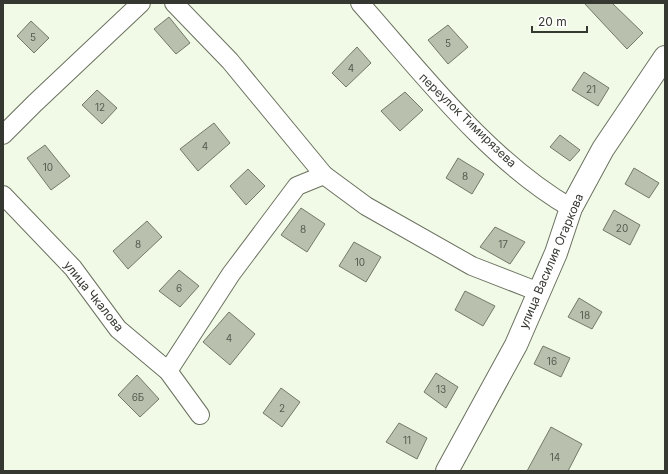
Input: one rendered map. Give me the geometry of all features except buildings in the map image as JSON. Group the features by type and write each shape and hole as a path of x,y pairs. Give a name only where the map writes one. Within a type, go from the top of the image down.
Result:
{"street":[{"path":"3,135 34,103 141,3"},
{"path":"174,3 230,61 324,175 366,206 472,266 538,292"},
{"name":"переулок Тимирязева","path":"360,3 431,87 486,142 545,193 572,208"},
{"name":"улица Василия Огаркова","path":"447,471 516,344 556,253 572,208 603,149 665,58"},
{"path":"168,371 231,274 297,186 324,175"},
{"name":"улица Чкалова","path":"3,195 73,268 118,329 168,371 200,415"}]}
